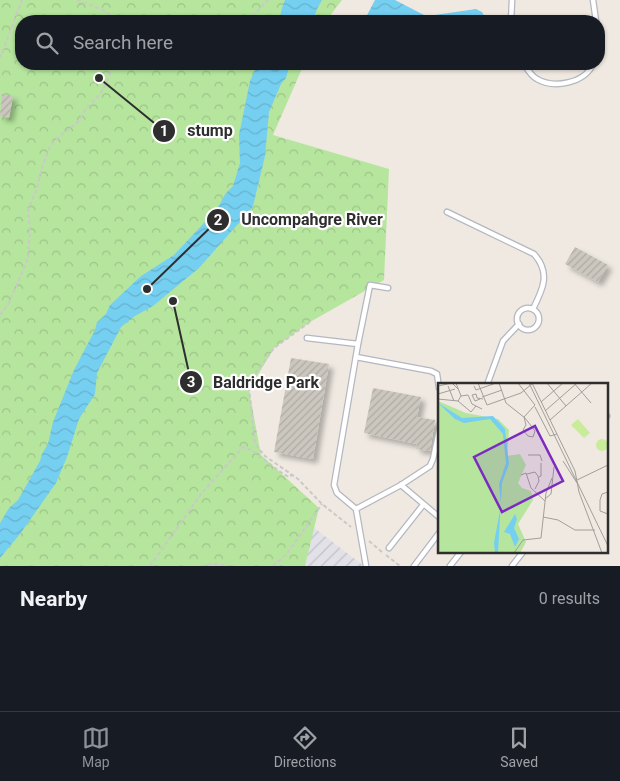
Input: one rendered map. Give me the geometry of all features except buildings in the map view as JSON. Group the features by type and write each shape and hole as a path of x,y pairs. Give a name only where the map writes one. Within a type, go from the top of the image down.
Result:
{"lane":[{"path":"512,0 512,15"},
{"path":"594,0 595,15"},
{"path":"528,70 534,78 540,81 562,84 583,76 590,70"},
{"path":"447,212 534,254 540,261 544,277 543,289 533,309"},
{"path":"366,566 356,509 337,493 334,485 370,285 388,288"},
{"path":"526,308 533,309 539,318 537,325 531,329 524,329 519,324 518,317 520,311 526,308"},
{"path":"488,383 503,341 519,324"},
{"path":"307,338 358,344"},
{"path":"356,357 431,371 437,374 438,383"},
{"path":"356,509 401,486 430,466 438,437"},
{"path":"401,486 438,516"},
{"path":"389,548 423,505"},
{"path":"414,566 438,534"},
{"path":"450,566 459,554"},
{"path":"512,566 521,554"}],"path":[{"path":"16,15 22,0"},
{"path":"77,0 103,10 110,15"},
{"path":"254,15 268,0"},
{"path":"0,58 15,18"},
{"path":"0,314 9,303 28,258 30,230 28,209 37,189 43,164 50,147 54,141 78,122 86,108 100,94 112,70"},
{"path":"274,566 290,550 322,504 304,485 265,456 255,444 249,388 255,374 274,348 310,322"},
{"path":"150,566 201,494 243,447 254,451 265,462 289,478 292,475"},
{"path":"201,566 211,564 231,566"}],"shaded area":[{"path":"313,527 364,566 305,566"}],"green space":[{"path":"0,0 342,0 331,15 15,15 15,70 301,70 273,135 389,169 384,280 310,322 274,348 249,390 261,455 319,508 305,566 0,566"}],"water":[{"path":"285,0 322,0 315,15 280,15"},
{"path":"375,0 395,0 424,15 367,15"},
{"path":"476,9 484,15 435,15"},
{"path":"255,70 288,70 269,112 265,156 253,206 246,217 199,268 153,306 135,316 121,327 97,373 95,394 79,419 67,457 56,483 20,534 0,558 0,523 9,508 18,500 40,461 48,444 53,422 74,370 95,330 97,322 106,314 110,305 141,276 174,255 217,209 226,193 233,186 240,163 239,135 250,81"}],"place":[{"name":"stump","path":"99,78"},
{"name":"Uncompahgre River","path":"147,289"},
{"name":"Baldridge Park","path":"173,301"}]}
